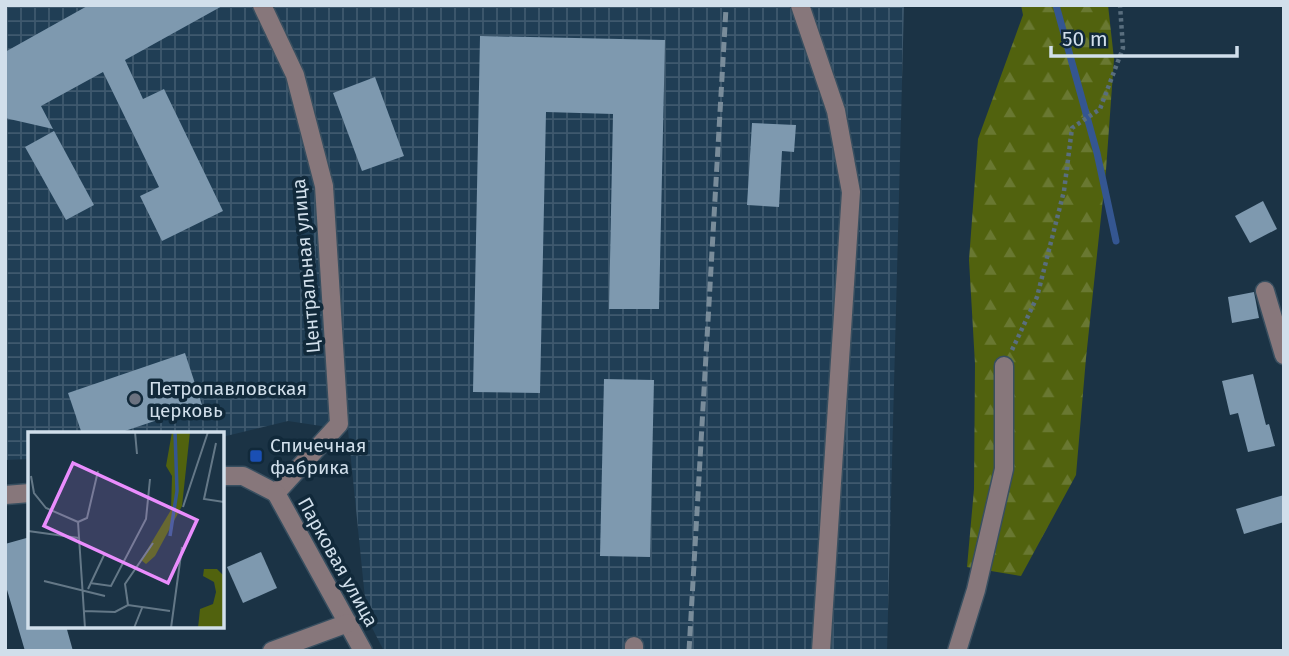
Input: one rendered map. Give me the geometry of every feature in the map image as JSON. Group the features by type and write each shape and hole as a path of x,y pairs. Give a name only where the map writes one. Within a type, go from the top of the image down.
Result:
{"street":[{"name":"Центральная улица","path":"262,5 295,75 324,186 338,424 276,493"},
{"path":"800,5 836,111 851,192 821,651"},
{"path":"1265,291 1284,355"},
{"path":"957,651 976,590 1004,469 1004,366"},
{"path":"224,476 243,476 276,493"},
{"path":"5,495 28,493"},
{"name":"Парковая улица","path":"276,493 363,651"},
{"path":"272,651 348,622"}],"path":[{"path":"1004,366 1037,298 1064,191 1072,128 1100,109 1123,48 1120,5"}],"shaded area":[{"path":"5,5 904,5 887,651 384,651 367,618 348,430 288,421 224,437 224,432 28,432 28,459 5,460"}],"green space":[{"path":"1021,5 1108,5 1114,59 1106,170 1076,475 1021,576 967,567 974,489 975,364 969,260 978,139 1023,15"}],"building":[{"path":"89,5 224,5 125,60 143,99 164,89 223,211 162,241 140,196 159,187 103,72 41,106 53,129 5,118 5,52"},
{"path":"480,36 665,40 659,309 609,309 613,114 546,112 540,393 473,392"},
{"path":"375,77 404,156 362,171 333,93"},
{"path":"752,123 796,125 794,152 782,151 779,207 747,205"},
{"path":"54,131 94,205 66,220 25,147"},
{"path":"1263,201 1277,229 1250,243 1235,216"},
{"path":"1254,292 1259,318 1232,323 1228,297"},
{"name":"Петропавловская церковь","path":"185,353 202,405 122,432 81,432 68,393"},
{"path":"1253,374 1266,425 1269,424 1275,446 1248,452 1238,413 1230,415 1222,381"},
{"path":"604,379 654,380 650,557 600,556"},
{"path":"1284,495 1284,522 1244,534 1236,509"},
{"path":"28,538 28,628 67,628 73,651 25,651 5,583 5,544"},
{"path":"261,552 277,588 243,603 227,567"}],"waterway":[{"path":"1056,5 1097,153 1116,241"}],"railway":[{"path":"689,651 726,8"}],"place":[{"name":"Петропавловская церковь","path":"135,399"},
{"name":"Спичечная фабрика","path":"256,456"}]}
